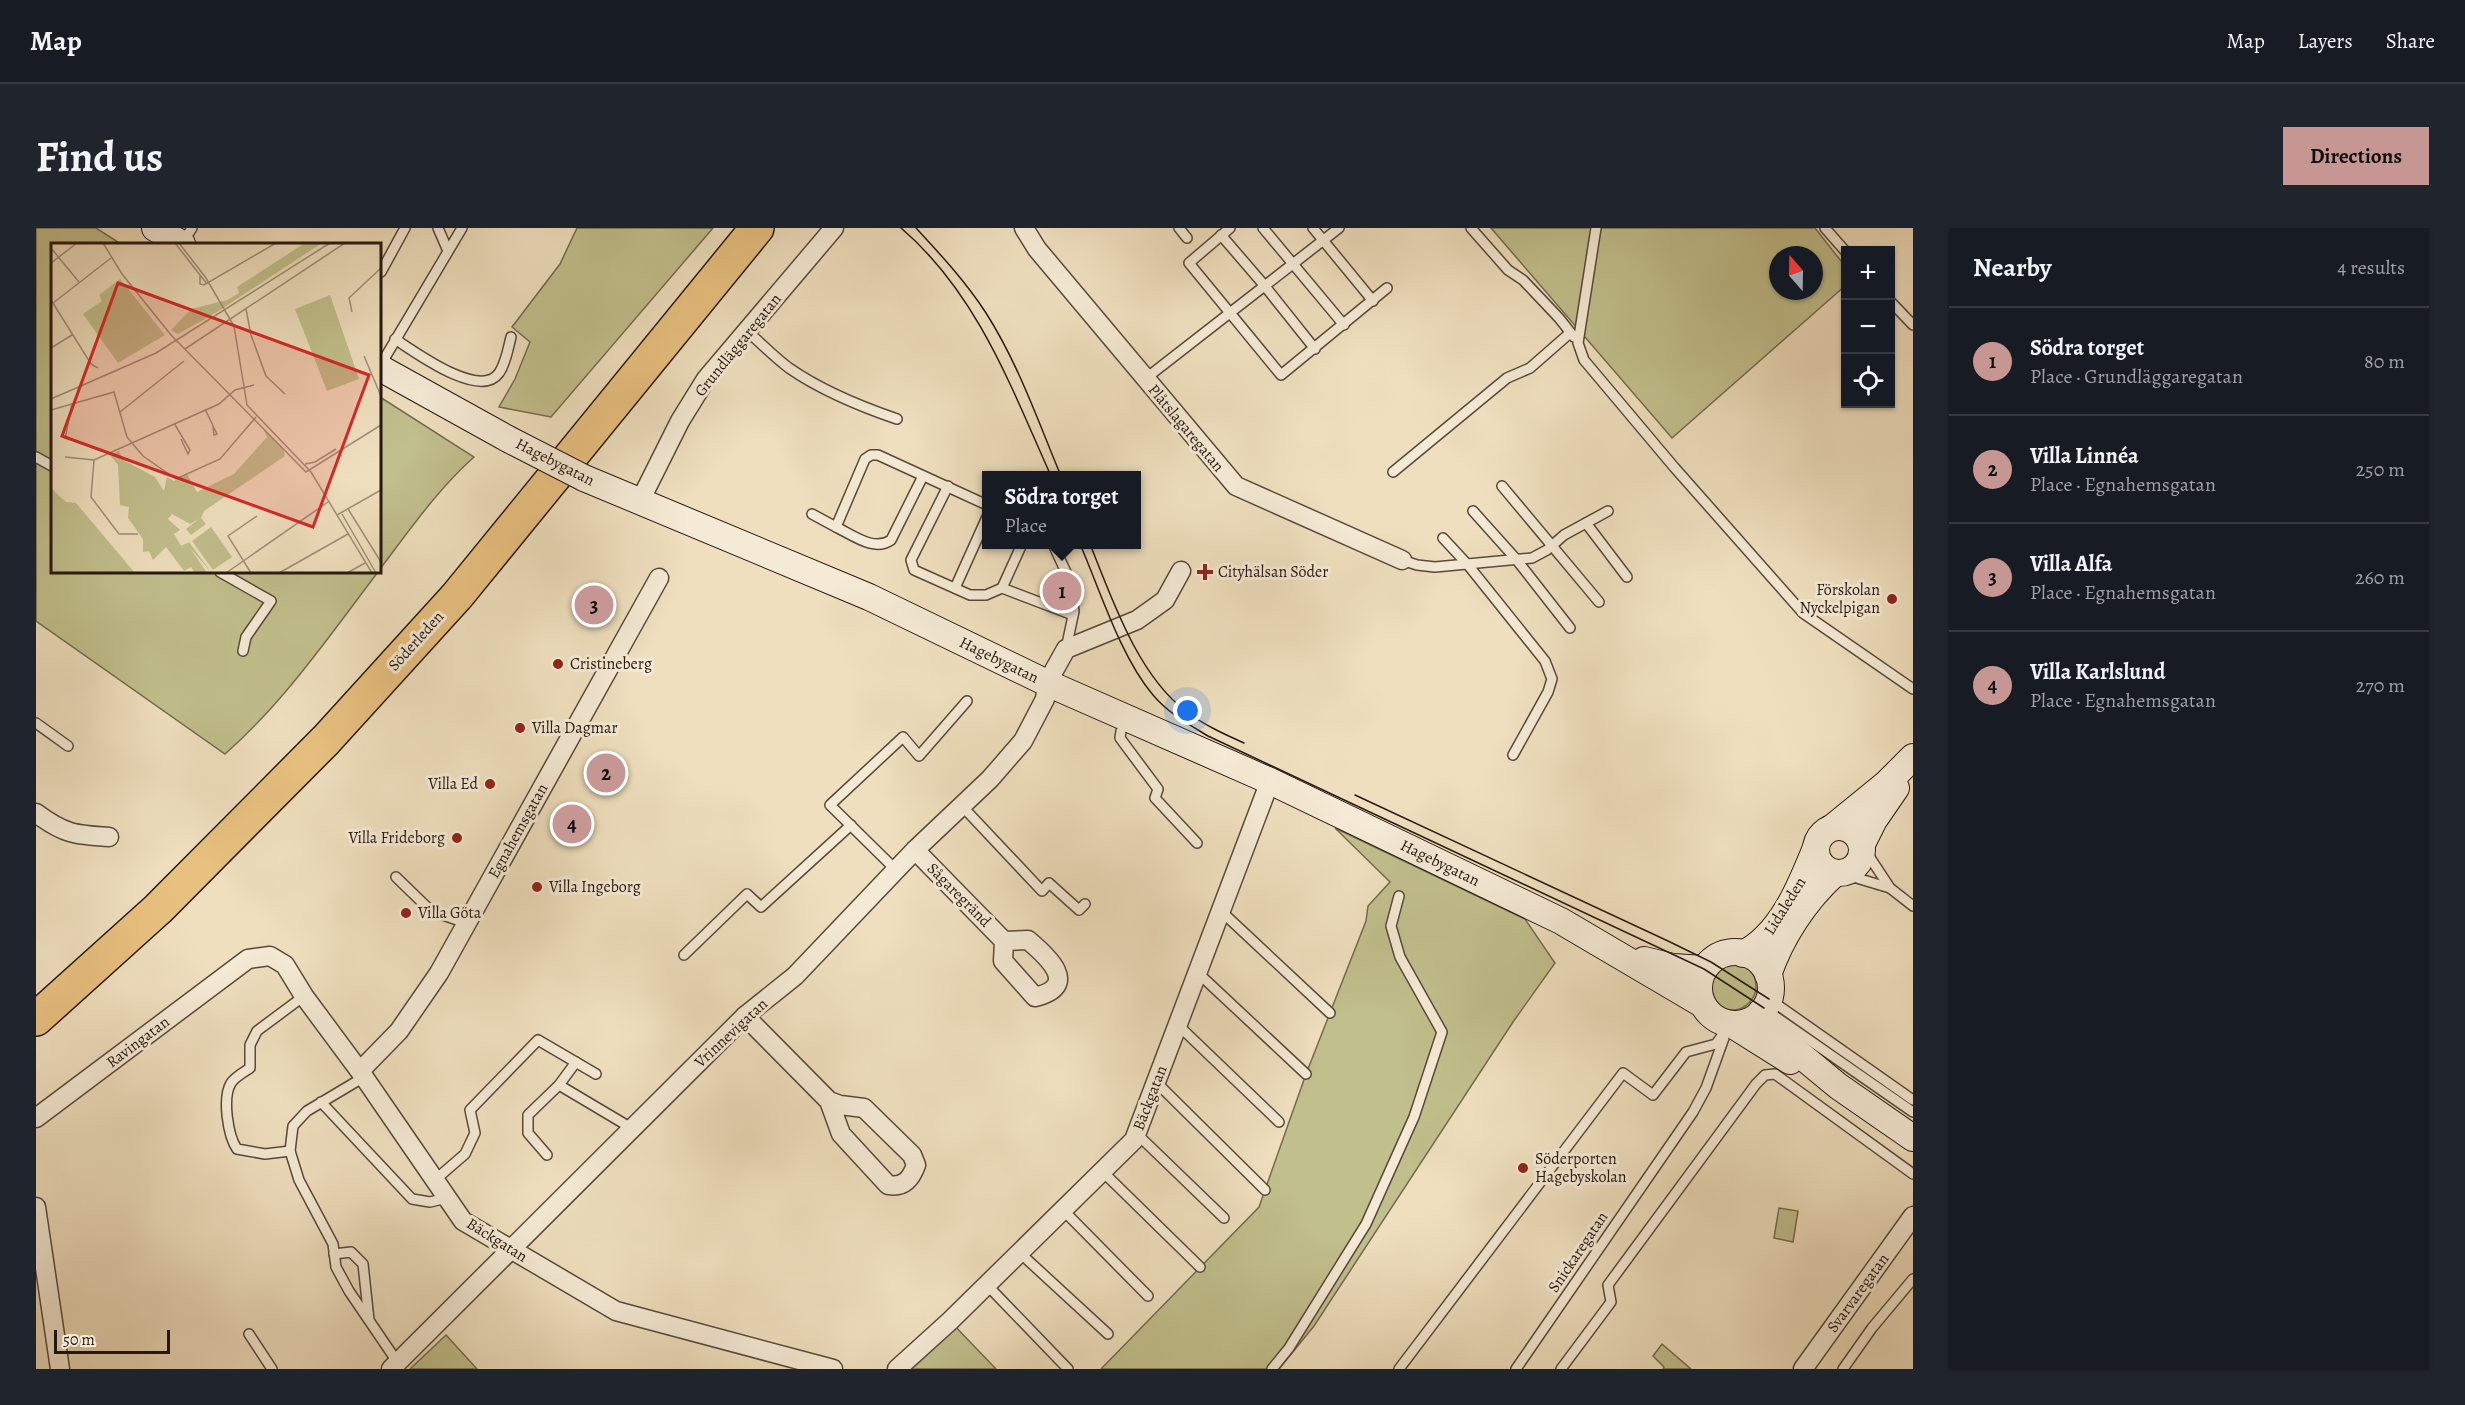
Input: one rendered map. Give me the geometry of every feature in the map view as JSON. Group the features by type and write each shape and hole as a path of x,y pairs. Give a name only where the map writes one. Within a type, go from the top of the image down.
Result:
{"highway":[{"name":"Söderleden","path":"36,994 90,946 240,801 362,674 439,587 734,228"},
{"name":"Söderleden","path":"36,1019 158,909 327,740 457,596 757,228"}],"street":[{"path":"155,228 179,243"},
{"name":"Grundläggaregatan","path":"639,502 680,421 706,379 834,228"},
{"name":"Plåtslagaregatan","path":"1024,228 1037,249 1236,486 1402,560"},
{"name":"Hagebygatan","path":"381,368 508,439 584,478 869,597 1047,683 1270,781 1561,921 1702,1005"},
{"path":"1066,649 1137,620 1165,600 1181,571"},
{"name":"Egnahemsgatan","path":"362,1074 399,1031 439,973 659,578"},
{"name":"Vrinnevigatan","path":"394,1366 745,1016 795,976 915,850 990,779 1023,741 1044,699 1047,683 1066,649"},
{"path":"1913,757 1887,783 1821,835 1815,850 1820,864 1826,870 1838,873 1851,870 1857,865 1862,846 1874,820 1913,764"},
{"name":"Bäckgatan","path":"897,1369 987,1285 1134,1140 1270,781"},
{"path":"36,813 53,825 74,835 109,837"},
{"path":"1833,827 1849,829 1858,837 1862,846"},
{"name":"Sågaregränd","path":"915,850 1004,940"},
{"name":"Lidaleden","path":"1743,954 1756,947 1770,934 1803,880 1815,850"},
{"name":"Lidaleden","path":"1766,999 1778,950 1811,898 1838,873"},
{"name":"Hagebygatan","path":"1618,953 1673,967 1704,969"},
{"path":"1838,1086 1713,1017 1702,1005 1699,993 1704,969 1720,956 1732,953 1743,954 1762,965 1766,999 1780,1038 1838,1086 1913,1137"},
{"name":"Bäckgatan","path":"241,965 248,959 270,956 285,965 304,996 362,1074 464,1221 616,1311 833,1369"},
{"name":"Ravingatan","path":"36,1118 241,965"},
{"path":"1729,1026 1748,1022 1766,999"},
{"path":"745,1016 829,1101 840,1106 864,1108 912,1155 916,1165 913,1175 905,1184 888,1185 841,1134 829,1101"},
{"path":"36,1208 60,1369"},
{"name":"Svarvaregatan","path":"1803,1369 1913,1216"}],"lane":[{"path":"182,243 192,228"},
{"path":"381,272 405,228"},
{"path":"438,228 448,251"},
{"path":"381,365 462,228"},
{"path":"1179,228 1187,238"},
{"path":"1230,228 1188,263 1281,375 1388,288"},
{"path":"1263,228 1344,325"},
{"path":"1313,228 1373,301"},
{"path":"1145,379 1339,228"},
{"path":"1471,228 1508,270 1523,280 1570,333 1578,343 1584,360 1674,467 1803,613 1913,689"},
{"path":"1578,343 1596,228"},
{"path":"1825,228 1841,247"},
{"path":"1221,235 1315,349"},
{"path":"1895,306 1913,325"},
{"path":"747,331 786,366 815,384 869,410 897,419"},
{"path":"1393,472 1507,378 1530,368 1570,333"},
{"path":"395,339 430,361 476,383 489,381 498,375 511,337"},
{"path":"836,527 865,459 871,455 878,455 982,503"},
{"path":"36,457 51,465"},
{"path":"813,514 874,545 883,546 891,540 923,476"},
{"path":"948,486 911,560 914,570 970,595 986,595 1002,588 1020,549"},
{"path":"1502,486 1599,602"},
{"path":"1402,560 1435,567 1532,558 1608,511"},
{"path":"1473,512 1516,559 1570,628"},
{"path":"1586,523 1627,577"},
{"path":"955,588 982,528"},
{"path":"1443,537 1545,661 1552,679 1548,692 1513,755"},
{"path":"1055,549 1070,580 1073,615 1066,649"},
{"path":"222,573 271,601 246,637 243,651"},
{"path":"1002,588 1073,615"},
{"path":"896,870 830,805 903,737 919,756 967,701"},
{"path":"36,723 68,746"},
{"path":"1121,731 1120,738 1158,789 1155,798 1197,843"},
{"path":"962,806 1042,891 1049,883 1080,910 1085,904"},
{"path":"684,955 747,894 761,907 851,825"},
{"path":"1862,846 1890,888 1913,906"},
{"path":"1838,873 1890,888"},
{"path":"396,877 431,911 466,922"},
{"path":"1272,1369 1289,1348 1366,1224 1414,1117 1442,1032 1400,957 1391,926 1399,896"},
{"path":"1221,911 1330,1013"},
{"path":"1197,972 1306,1074"},
{"path":"290,1151 265,1154 237,1149 230,1140 226,1096 231,1082 250,1068 250,1045 257,1031 304,996"},
{"path":"1766,999 1913,1100"},
{"path":"1766,999 1913,1112"},
{"path":"1178,1024 1279,1122"},
{"path":"1399,1369 1623,1073 1653,1095 1686,1052 1716,1044 1729,1026"},
{"name":"Snickaregatan","path":"1516,1369 1694,1112 1706,1088 1729,1026"},
{"path":"435,1180 465,1154 474,1133 470,1110 538,1040 596,1074"},
{"path":"547,1155 528,1133 528,1115 559,1085 576,1062"},
{"path":"362,1074 307,1111 293,1126 290,1151 299,1180 333,1244 336,1267 394,1366"},
{"path":"1562,1369 1611,1302 1608,1285 1756,1084 1765,1075 1775,1074 1913,1174"},
{"path":"1156,1082 1265,1190"},
{"path":"559,1085 633,1129"},
{"path":"321,1102 412,1199 430,1202 447,1198"},
{"path":"1137,1134 1224,1218"},
{"path":"1102,1172 1200,1267"},
{"path":"1063,1210 1148,1296"},
{"path":"334,1254 351,1251 363,1264 369,1322"},
{"path":"1020,1253 1108,1335"},
{"path":"1843,1369 1872,1328 1913,1279"},
{"path":"987,1285 1068,1369"},
{"path":"249,1334 272,1369"}],"shaded area":[{"path":"36,228 96,228 119,243 51,243 51,573 377,573 287,690 247,734 225,754 36,621"},
{"path":"577,228 713,228 551,417 499,407 515,379 530,342 512,327 560,264"},
{"path":"1491,228 1815,228 1841,261 1841,290 1672,438"},
{"path":"381,398 474,457 436,497 381,568"},
{"path":"1335,828 1525,919 1555,963 1513,1022 1314,1326 1279,1369 1101,1369 1259,1207 1306,1074 1366,921 1368,906 1390,882"},
{"path":"1727,962 1737,962 1749,969 1756,981 1756,991 1749,1003 1737,1010 1727,1010 1712,999 1708,991 1708,981 1719,966"},
{"path":"1779,1208 1798,1211 1793,1242 1774,1238"},
{"path":"950,1321 996,1369 902,1369"},
{"path":"446,1335 477,1369 410,1369"},
{"path":"1662,1344 1691,1369 1663,1369 1664,1367 1653,1356"}],"tram line":[{"path":"901,228 928,254 951,282 990,343 1049,471"},
{"path":"916,228 970,290 986,313 1027,393 1059,471"},
{"path":"1082,549 1121,643 1141,680 1153,695 1179,718 1208,736 1704,969 1764,1008"},
{"path":"1092,549 1128,635 1154,678 1187,712 1214,729 1244,743"},
{"path":"1355,795 1711,962 1769,999"}],"place":[{"name":"Cityhälsan Söder","path":"1205,572"},
{"name":"Södra torget","path":"1062,591"},
{"name":"Förskolan Nyckelpigan","path":"1892,599"},
{"name":"Villa Alfa","path":"594,605"},
{"name":"Cristineberg","path":"558,664"},
{"name":"Villa Dagmar","path":"520,728"},
{"name":"Villa Linnéa","path":"606,773"},
{"name":"Villa Ed","path":"490,784"},
{"name":"Villa Karlslund","path":"572,824"},
{"name":"Villa Frideborg","path":"457,838"},
{"name":"Villa Ingeborg","path":"537,887"},
{"name":"Villa Göta","path":"406,913"},
{"name":"Söderporten Hagebyskolan","path":"1523,1168"}]}
